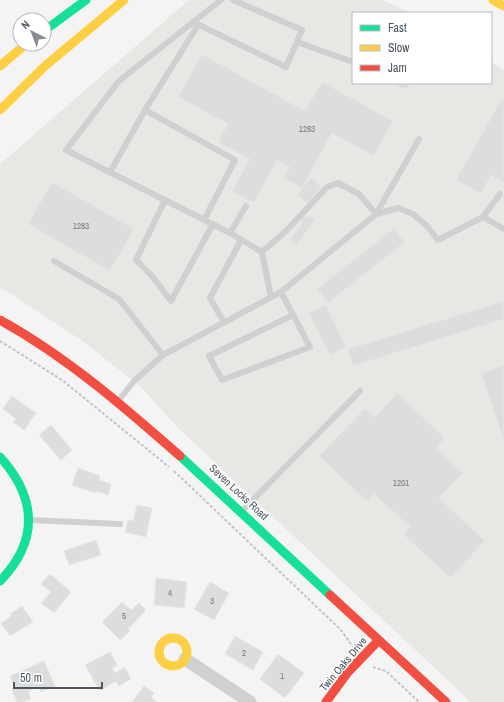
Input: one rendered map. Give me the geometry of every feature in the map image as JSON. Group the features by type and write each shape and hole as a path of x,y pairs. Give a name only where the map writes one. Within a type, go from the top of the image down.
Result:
{"main road":[{"path":"52,25 86,0"},
{"path":"0,110 23,84 124,0"},
{"path":"493,0 504,6"},
{"path":"0,66 17,52"},
{"name":"Seven Locks Road","path":"0,320 32,337 97,383 242,511 378,641 446,702"},
{"path":"0,457 8,464 22,485 27,498 30,520 28,539 20,558 8,574 0,581"},
{"name":"Twin Oaks Drive","path":"326,702 362,657 378,641"}],"street":[{"path":"185,659 250,702"}],"lane":[{"path":"221,0 195,24 119,81 66,150 213,224 262,252 271,297"},
{"path":"195,24 286,67 302,30 233,0"},
{"path":"110,172 195,24"},
{"path":"297,42 352,62"},
{"path":"145,110 234,160 204,220"},
{"path":"118,401 134,381 163,355 281,292 376,214 418,139"},
{"path":"262,252 286,231 327,187 338,183 359,194 376,214"},
{"path":"376,214 398,208 413,214 428,227 438,240 483,217 500,194"},
{"path":"165,200 136,260 152,276 171,301 213,224"},
{"path":"230,233 246,206"},
{"path":"483,217 504,228"},
{"path":"224,322 210,298 241,240"},
{"path":"54,261 120,299 163,355"},
{"path":"281,292 310,347 222,380 209,356 293,315"},
{"path":"242,511 360,391"},
{"path":"30,520 120,524"}],"path":[{"path":"0,341 62,380 171,469 335,625 362,657 374,668 386,671 420,702"}],"shaded area":[{"path":"189,0 383,0 409,12 352,12 352,84 492,84 492,63 504,70 504,702 471,702 178,428 140,386 81,340 0,287 0,164"}],"building":[{"path":"202,54 305,111 322,82 393,121 374,156 332,133 302,188 284,178 290,167 277,160 254,203 232,191 250,159 218,142 228,124 178,97"},
{"path":"396,84 410,84 407,90"},
{"path":"501,100 504,102 504,183 491,175 481,194 456,180"},
{"path":"311,177 321,186 308,203 297,195"},
{"path":"52,182 134,229 110,271 28,224"},
{"path":"309,215 315,220 297,245 290,240 303,222 300,220 303,216 307,218"},
{"path":"393,229 405,242 328,303 317,289"},
{"path":"504,301 504,319 353,366 348,349"},
{"path":"326,305 346,347 330,355 309,313"},
{"path":"504,365 504,441 481,373"},
{"path":"397,393 445,438 436,448 463,473 439,498 485,541 450,578 403,534 410,527 374,494 367,501 319,456 365,408 375,417"},
{"path":"12,396 36,413 24,430 13,422 16,419 3,409"},
{"path":"51,425 72,450 61,460 39,435"},
{"path":"78,468 100,476 99,480 111,484 108,495 97,491 96,493 72,485"},
{"path":"137,505 152,508 146,537 125,532 128,520 133,521"},
{"path":"96,540 101,555 69,565 64,551"},
{"path":"50,574 71,592 54,613 41,603 51,592 41,584"},
{"path":"156,578 187,582 184,608 154,605"},
{"path":"210,582 229,593 214,620 194,609"},
{"path":"122,602 131,610 139,603 146,610 128,629 130,631 120,640 102,622"},
{"path":"22,606 33,622 10,636 1,623 12,616 10,614"},
{"path":"235,636 263,652 253,670 225,654"},
{"path":"110,652 117,665 112,668 115,673 125,667 131,679 119,686 116,681 100,691 85,665"},
{"path":"278,654 304,673 285,698 260,679"},
{"path":"44,661 55,686 41,692 39,687 28,691 31,699 23,702 17,702 12,690 15,688 10,676"},
{"path":"144,686 154,693 151,697 157,702 132,702"}],"traffic: fast":[{"path":"52,25 86,0"},
{"path":"180,456 330,595"},
{"path":"0,457 12,472 21,488 27,504 28,519 27,535 22,551 13,566 0,581"}],"traffic: slow":[{"path":"0,110 45,66 124,0"},
{"path":"493,0 504,6"},
{"path":"0,66 17,52"},
{"path":"173,638 183,642 187,652 183,662 173,666 163,662 159,652 163,642 173,638"}],"traffic: jam":[{"path":"0,320 25,334 94,383 180,456"},
{"path":"330,595 446,702"},
{"path":"326,702 348,672 378,641"}]}
